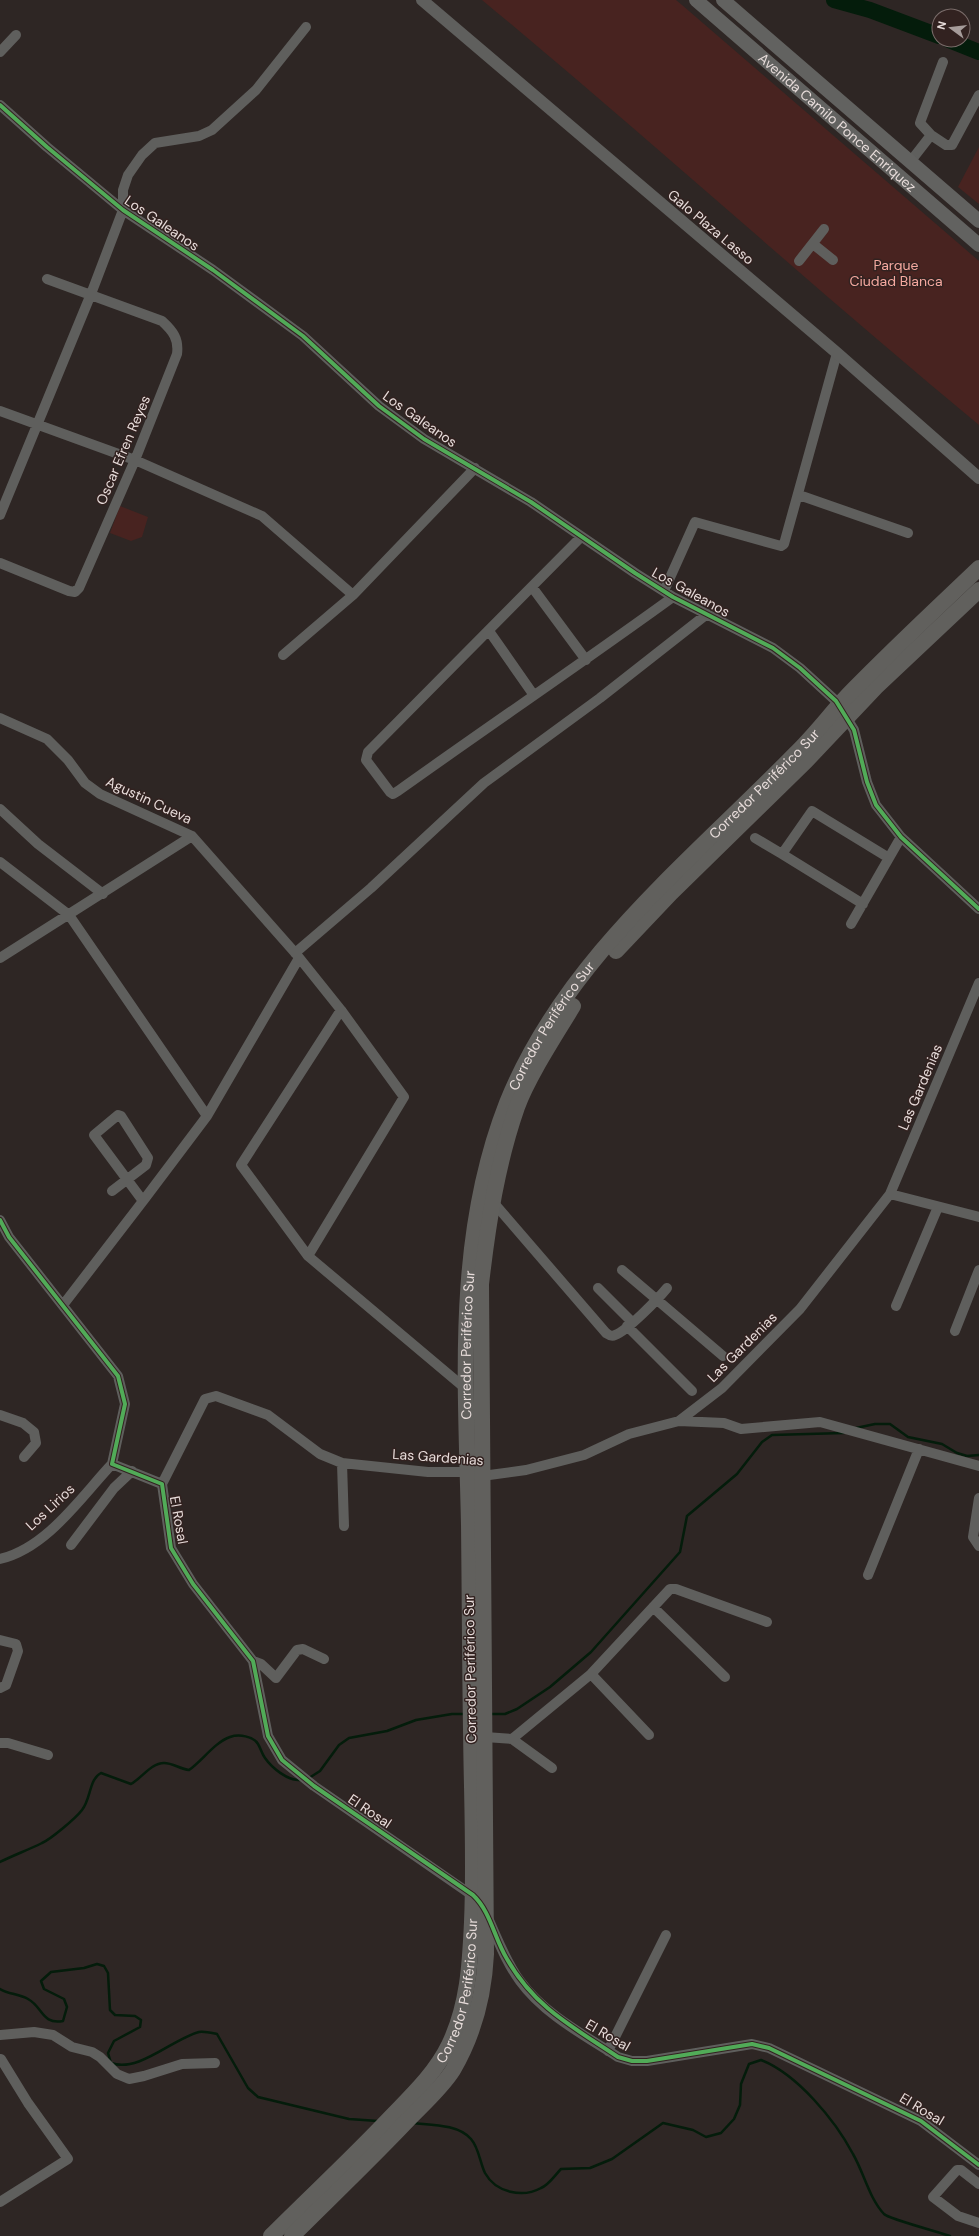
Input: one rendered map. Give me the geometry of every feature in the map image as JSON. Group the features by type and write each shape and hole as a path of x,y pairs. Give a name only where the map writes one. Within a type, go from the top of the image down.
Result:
{"main road":[{"name":"Avenida Camilo Ponce Enriquez","path":"696,0 979,245"},
{"name":"Avenida Camilo Ponce Enriquez","path":"723,0 979,221"},
{"name":"Corredor Periférico Sur","path":"271,2236 375,2134 429,2076 441,2059 459,2021 468,1985 473,1895 474,1474 481,1284 493,1202 500,1168 518,1106 577,999 634,932 979,568"},
{"name":"Corredor Periférico Sur","path":"292,2236 420,2108 452,2071 472,2029 484,1982 485,1737 474,1474 466,1389 467,1285 473,1226 487,1165 508,1102 532,1053 568,993 612,938 663,884 798,752 843,712 876,687 979,590"}],"street":[{"name":"Galo Plaza Lasso","path":"422,0 837,354 979,478"},
{"path":"0,515 91,294 122,210 125,182 147,148 154,143 199,136 212,130 256,90 306,27"},
{"path":"0,52 16,35"},
{"path":"943,62 920,123 932,135 946,145 952,145 979,96"},
{"name":"Los Galeanos","path":"0,105 122,210 213,270 303,336 379,406 424,439 531,502 668,594 773,648 800,668 843,712"},
{"path":"910,162 932,135"},
{"path":"799,261 824,230"},
{"path":"813,244 833,260"},
{"path":"47,279 91,294"},
{"name":"Oscar Efren Reyes","path":"0,563 75,592 80,588 135,460 177,354 178,345 175,335 162,321 91,294"},
{"path":"581,537 368,752 366,760 393,794 533,694 586,660 668,594 695,522 781,546 788,537 837,354"},
{"path":"0,411 135,460 262,516 353,595"},
{"path":"284,655 353,595 475,468"},
{"path":"799,495 908,533"},
{"path":"532,587 586,660"},
{"path":"63,1305 207,1116 297,956 484,783 600,698 707,614"},
{"path":"489,631 533,694"},
{"path":"843,712 854,730 867,782 876,805 901,837 979,909"},
{"name":"Agustin Cueva","path":"2,723 47,739 68,760 85,783 100,794 192,836"},
{"path":"0,809 38,844 103,894"},
{"path":"782,854 812,811 889,858"},
{"path":"0,958 103,894 192,836 297,956 341,1010 404,1097 308,1256"},
{"path":"852,924 901,837"},
{"path":"755,838 863,904"},
{"path":"0,862 69,915 207,1116"},
{"name":"Las Gardenias","path":"162,1484 205,1399 209,1396 216,1396 268,1415 320,1454 342,1463 428,1472 474,1474 526,1470 584,1455 629,1434 679,1421 722,1388 800,1309 890,1194 979,983"},
{"path":"341,1010 241,1165 308,1256 466,1389"},
{"path":"112,1191 125,1179 146,1165 148,1158 121,1116 118,1115 94,1135 125,1179 143,1201"},
{"path":"890,1194 979,1217"},
{"path":"493,1202 606,1333 611,1336 616,1335 657,1301 667,1288"},
{"path":"896,1306 938,1206"},
{"path":"0,1220 9,1238 118,1376 123,1390 125,1404 112,1464"},
{"path":"622,1270 723,1356"},
{"path":"955,1331 979,1270"},
{"path":"598,1288 629,1324 692,1391"},
{"path":"0,1415 23,1423 34,1432 36,1443 24,1457"},
{"path":"679,1421 724,1423 741,1429 820,1422 979,1466"},
{"path":"868,1575 919,1449"},
{"path":"342,1463 344,1526"},
{"name":"El Rosal","path":"112,1464 162,1484 170,1548 193,1584 253,1661 268,1736 282,1760 314,1786 473,1895 485,1911 505,1957 520,1981 540,2004 618,2057 632,2061 647,2061 752,2044 769,2048 921,2121 979,2165"},
{"name":"Los Lirios","path":"0,1559 22,1550 48,1532 72,1509 112,1464"},
{"path":"71,1545 114,1488 132,1471"},
{"path":"979,1498 973,1538 979,1546"},
{"path":"512,1739 591,1674 665,1592 670,1589 676,1589 767,1622"},
{"path":"653,1607 725,1677"},
{"path":"0,1640 16,1644 18,1651 6,1685 0,1688"},
{"path":"253,1661 261,1664 276,1678 297,1650 303,1649 324,1659"},
{"path":"591,1674 649,1735"},
{"path":"485,1737 512,1739 552,1768"},
{"path":"0,1743 8,1743 48,1754"},
{"path":"608,2050 666,1936"},
{"path":"0,2035 34,2032 53,2035 72,2047 96,2055 117,2074 129,2079 182,2064 215,2063"},
{"path":"0,2202 68,2159 28,2103 1,2059"},
{"path":"979,2184 961,2170 957,2170 933,2197 958,2216 979,2223"}],"green space":[{"name":"Parque Ciudad Blanca","path":"482,0 676,0 682,5 979,261 979,425 854,320 545,52"},
{"path":"979,147 979,204 958,187"},
{"path":"120,506 148,517 142,537 131,541 110,533"}],"waterway":[{"path":"834,0 870,10 931,33"},
{"path":"969,48 979,52"},
{"path":"856,1428 875,1424 890,1424 908,1437 942,1444 957,1453 967,1456 979,1455"},
{"path":"490,1714 505,1714 517,1709 550,1687 591,1652 680,1552 687,1516 737,1474 762,1442 772,1435 844,1433"},
{"path":"309,1778 320,1771 339,1745 349,1738 387,1731 416,1720 452,1714 465,1714"},
{"path":"0,1862 46,1841 69,1823 82,1810 94,1780 101,1773 131,1784 155,1765 159,1764 167,1763 189,1770 214,1747 224,1739 230,1737 241,1736 253,1739 258,1744 265,1758 276,1770 285,1776 295,1780 300,1780"},
{"path":"0,1989 33,2002 47,2018 56,2022 63,2021 67,2007 64,1999 44,1989 41,1981 51,1972 84,1968 97,1964 104,1966 108,1973 110,2010 115,2015 135,2016 141,2020 140,2027 114,2041 108,2053 111,2063 122,2065 133,2063 155,2054 178,2041 199,2032 217,2034 248,2088 258,2097 349,2119 378,2121"},
{"path":"413,2123 444,2126 459,2130 466,2134 474,2143 483,2169 490,2180 496,2185 510,2192 526,2193 544,2187 561,2169 590,2168 612,2159 663,2123 693,2130 706,2137 721,2133 734,2119 740,2105 741,2084 749,2064 761,2060 788,2076 801,2087 825,2113 836,2127 857,2161 874,2201 884,2214 904,2222 950,2236"}],"cycle path":[{"path":"0,105 47,147 123,210 213,270 303,336 379,406 424,439 531,502 673,597 773,648 800,668 836,701 854,730 867,782 876,805 901,837 979,909"},
{"path":"0,1220 9,1237 118,1376 125,1404 112,1464 162,1484 171,1548 193,1584 253,1661 268,1736 282,1760 314,1786 473,1895 484,1909 507,1959 530,1991 543,2004 570,2026 618,2057 632,2061 647,2061 752,2044 769,2048 921,2121 979,2165"}]}
